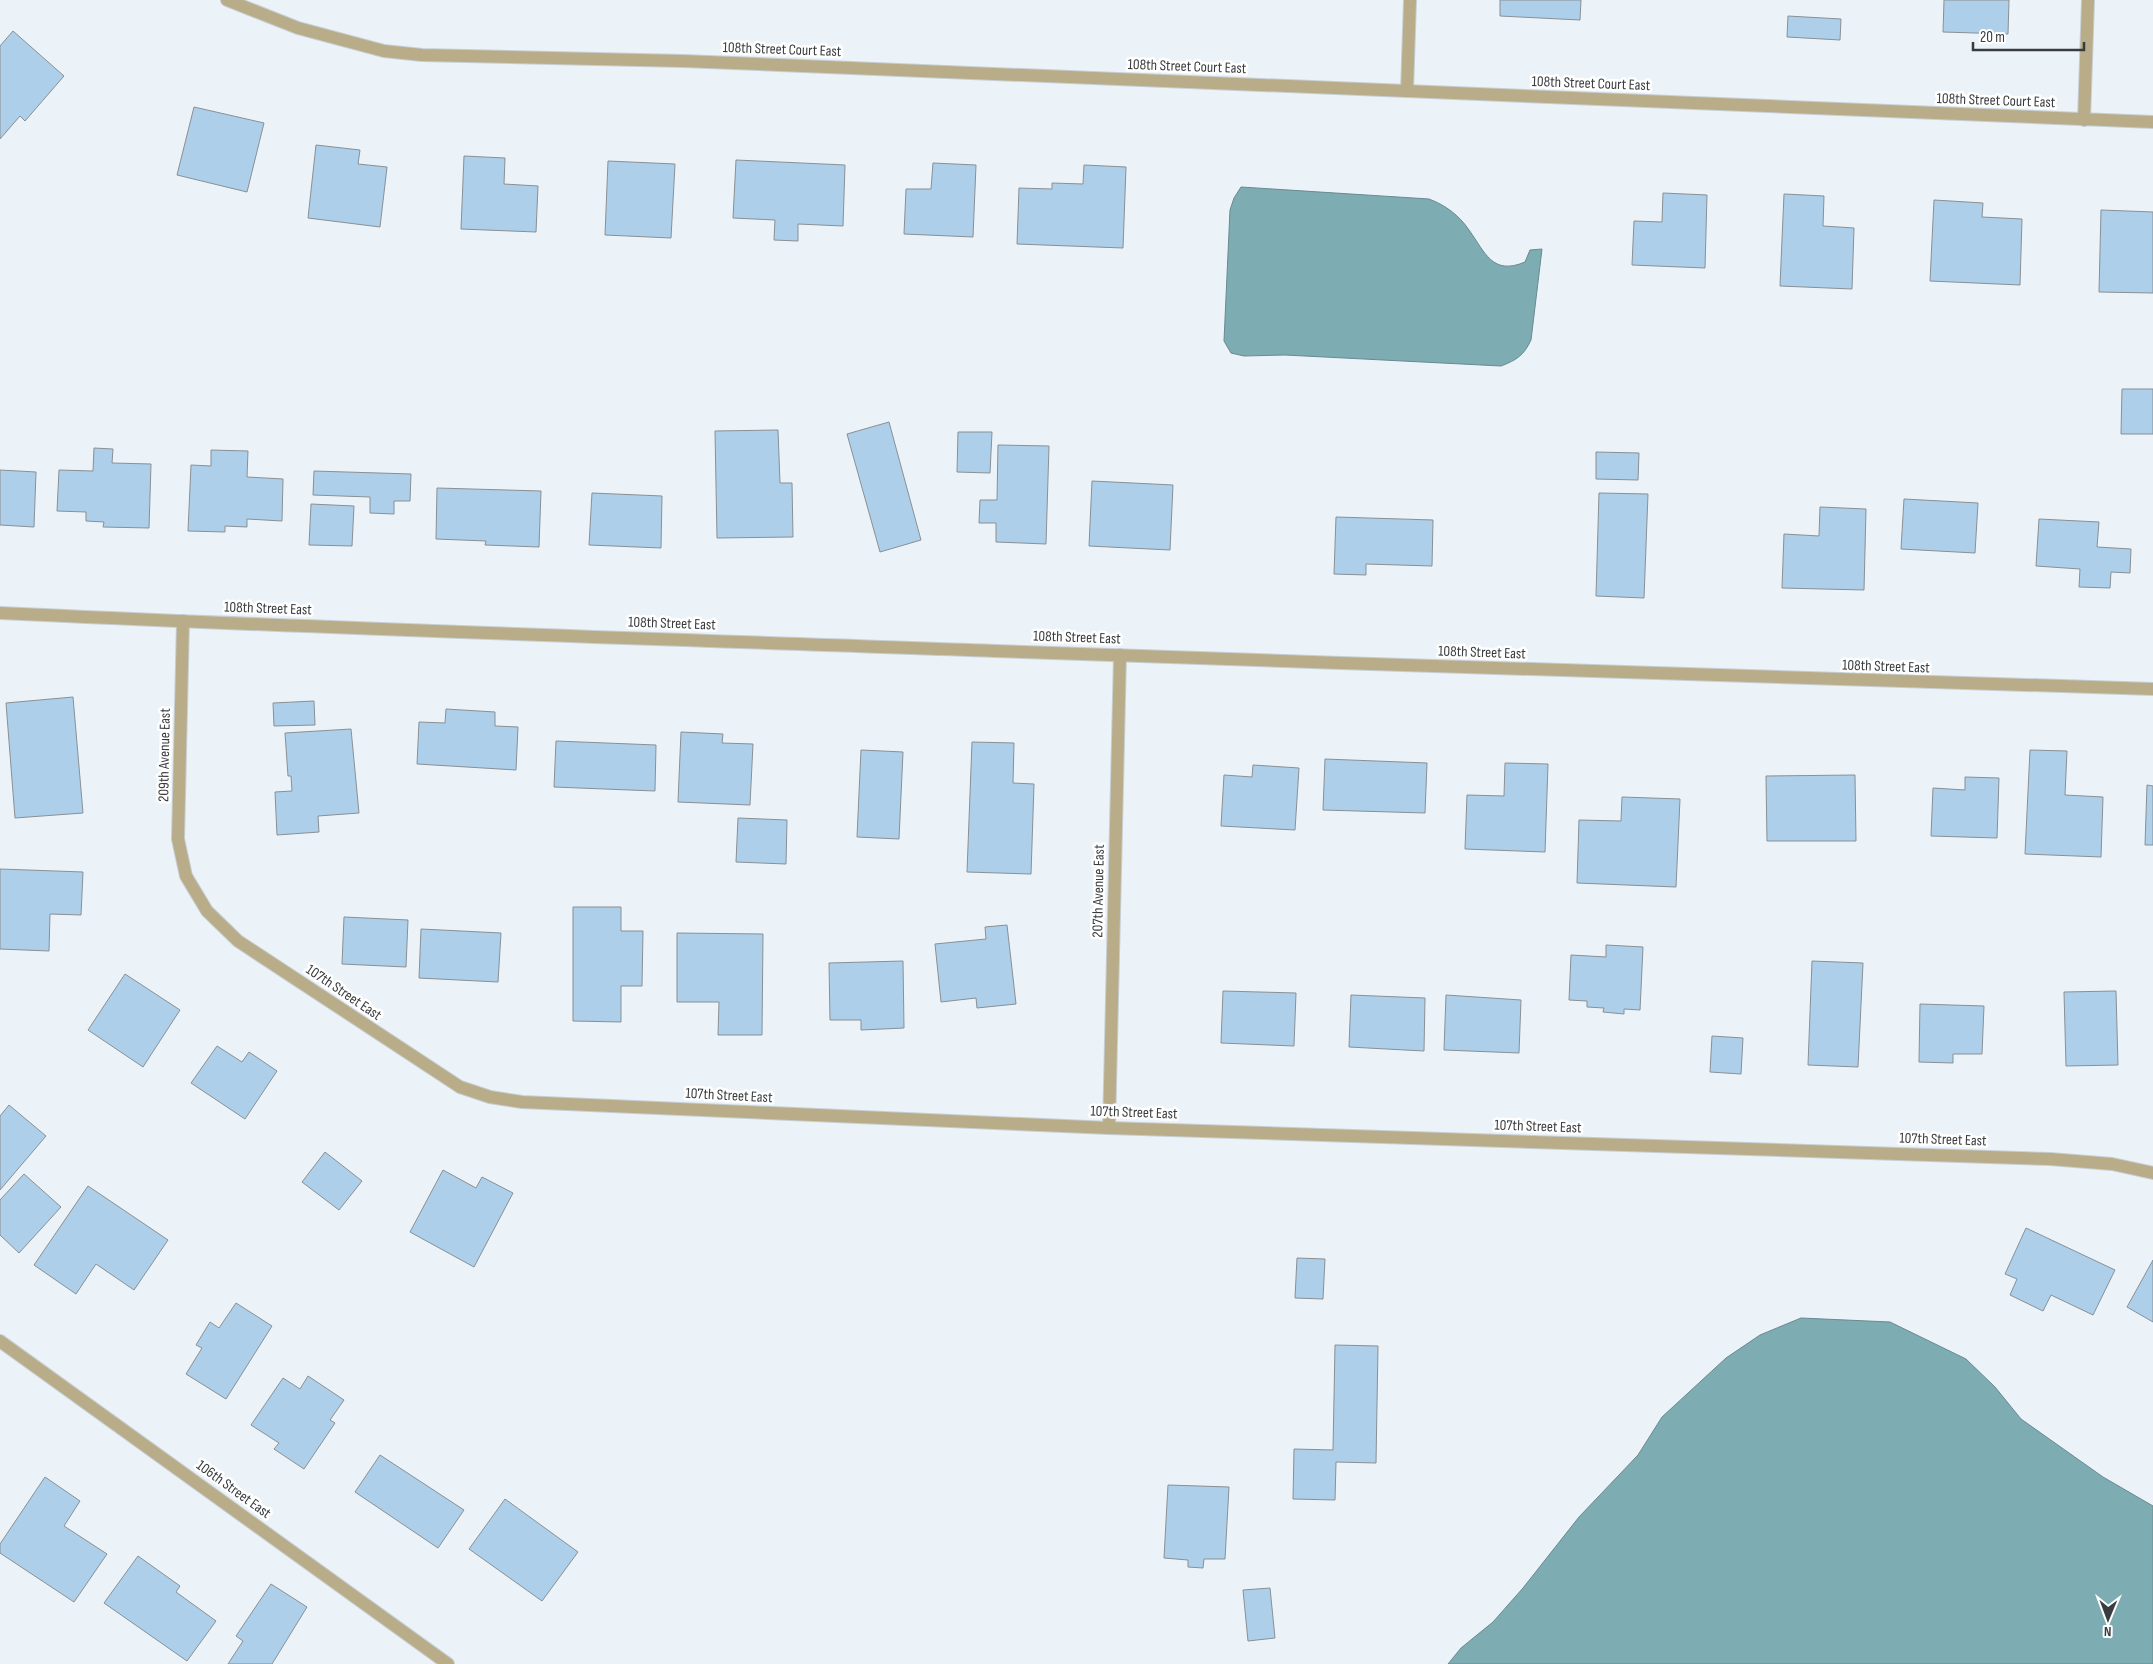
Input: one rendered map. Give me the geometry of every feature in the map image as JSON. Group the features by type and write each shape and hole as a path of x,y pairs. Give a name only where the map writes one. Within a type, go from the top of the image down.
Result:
{"street":[{"name":"108th Street Court East","path":"227,0 298,28 384,51 422,55 683,61 2153,122"},
{"path":"1407,91 1410,0"},
{"path":"2084,120 2088,0"},
{"name":"108th Street East","path":"0,612 182,621 1120,655 1910,683 2153,689"},
{"name":"209th Avenue East","path":"182,621 178,839 186,876 194,886"},
{"name":"207th Avenue East","path":"1109,1128 1120,655"},
{"name":"107th Street East","path":"194,886 207,911 238,941 460,1087 490,1097 522,1102 1109,1128 2050,1159 2112,1164 2149,1171"},
{"name":"106th Street East","path":"0,1341 448,1664"}],"water":[{"path":"1241,187 1429,199 1441,204 1456,215 1485,253 1497,264 1514,266 1525,262 1530,250 1542,249 1531,340 1523,353 1511,362 1501,366 1285,355 1244,356 1231,353 1224,341 1230,210 1234,198"},
{"path":"1801,1318 1890,1322 1966,1359 1995,1387 2021,1419 2103,1477 2153,1506 2153,1664 1448,1664 1461,1648 1493,1622 1523,1588 1579,1517 1638,1455 1662,1417 1726,1358 1760,1335"}],"building":[{"path":"1500,0 1581,0 1580,20 1500,16"},
{"path":"1944,0 2009,0 2008,34 1943,32"},
{"path":"1788,16 1841,19 1840,40 1787,37"},
{"path":"13,31 64,76 25,121 20,116 0,139 0,46"},
{"path":"194,107 264,123 247,192 177,175"},
{"path":"316,145 360,150 358,164 387,167 380,227 308,218"},
{"path":"464,156 505,158 504,184 538,186 536,232 461,229"},
{"path":"736,160 845,165 843,226 798,224 798,241 774,240 775,220 733,218"},
{"path":"608,161 675,164 671,238 605,235"},
{"path":"933,163 976,165 973,237 904,234 906,189 931,189"},
{"path":"1084,165 1126,167 1123,248 1017,244 1019,188 1052,189 1052,183 1083,184"},
{"path":"1663,193 1707,195 1705,268 1632,265 1634,221 1662,222"},
{"path":"1784,194 1824,196 1823,226 1854,228 1852,289 1780,286"},
{"path":"1934,200 1983,203 1982,217 2022,219 2020,285 1930,281"},
{"path":"2101,210 2153,212 2153,293 2099,292"},
{"path":"2122,389 2153,389 2153,434 2121,434"},
{"path":"889,422 921,540 880,552 847,434"},
{"path":"778,430 780,483 792,483 793,537 717,538 715,431"},
{"path":"958,432 992,432 990,473 957,472"},
{"path":"998,445 1049,446 1046,544 996,542 996,523 979,523 980,500 997,500"},
{"path":"94,448 113,449 112,463 151,464 149,528 103,527 104,522 86,521 86,512 57,511 59,470 93,471"},
{"path":"211,450 248,451 247,477 283,479 282,521 247,519 247,527 225,526 225,532 188,531 191,465 211,466"},
{"path":"1596,452 1639,453 1638,480 1596,479"},
{"path":"0,470 36,472 34,527 0,525"},
{"path":"314,471 411,474 410,501 394,501 394,514 370,513 370,497 313,495"},
{"path":"1092,481 1173,485 1170,550 1089,546"},
{"path":"437,488 541,491 539,547 485,545 486,541 436,539"},
{"path":"592,493 662,496 661,548 589,545"},
{"path":"1599,493 1648,494 1644,598 1596,596"},
{"path":"1904,499 1978,503 1975,553 1901,549"},
{"path":"311,504 354,506 352,546 309,545"},
{"path":"1820,507 1866,509 1864,590 1782,588 1784,534 1819,536"},
{"path":"1336,517 1433,520 1432,566 1366,564 1366,575 1334,574"},
{"path":"2039,519 2099,522 2097,547 2131,549 2130,573 2111,572 2110,588 2079,587 2080,569 2036,566"},
{"path":"73,697 83,813 15,818 6,703"},
{"path":"314,701 315,725 274,726 273,703"},
{"path":"446,709 495,712 495,726 518,727 516,770 417,764 419,722 445,723"},
{"path":"351,729 359,813 318,816 319,832 277,835 275,792 292,791 291,776 288,776 285,733"},
{"path":"681,732 723,734 722,743 753,744 750,805 678,802"},
{"path":"556,741 656,745 655,791 554,787"},
{"path":"972,742 1014,743 1013,783 1034,784 1031,874 967,872"},
{"path":"861,750 903,752 899,839 857,837"},
{"path":"2030,750 2067,751 2065,795 2103,797 2101,857 2025,854"},
{"path":"1325,759 1427,763 1425,813 1323,810"},
{"path":"1505,763 1548,764 1545,852 1465,849 1467,795 1504,796"},
{"path":"1253,765 1299,768 1295,830 1221,826 1224,775 1252,777"},
{"path":"1855,775 1856,841 1767,841 1766,776"},
{"path":"1965,777 1999,778 1997,838 1931,836 1933,788 1965,790"},
{"path":"2147,785 2153,786 2153,845 2145,845"},
{"path":"1622,797 1680,799 1676,887 1577,883 1579,820 1621,821"},
{"path":"738,818 787,820 786,864 736,862"},
{"path":"0,869 83,872 81,915 50,914 49,951 0,949"},
{"path":"573,907 621,907 621,931 643,931 642,986 621,986 621,1022 573,1021"},
{"path":"344,917 408,920 406,967 342,964"},
{"path":"1007,925 1016,1004 977,1008 976,998 941,1002 935,944 986,939 985,927"},
{"path":"421,929 501,933 498,982 419,978"},
{"path":"677,933 763,934 762,1035 718,1035 719,1002 677,1002"},
{"path":"1606,945 1643,947 1640,1010 1624,1009 1624,1014 1603,1012 1604,1008 1587,1007 1587,1001 1569,1000 1571,955 1606,957"},
{"path":"903,961 904,1028 861,1030 861,1020 830,1020 829,963"},
{"path":"1812,961 1863,963 1858,1067 1808,1065"},
{"path":"125,974 180,1010 143,1067 88,1030"},
{"path":"1223,991 1296,993 1294,1046 1221,1043"},
{"path":"2116,991 2118,1065 2066,1066 2064,992"},
{"path":"1351,995 1425,998 1424,1051 1349,1047"},
{"path":"1446,995 1521,1000 1519,1053 1444,1050"},
{"path":"1920,1004 1984,1006 1982,1054 1953,1054 1953,1063 1919,1062"},
{"path":"1712,1036 1743,1038 1741,1074 1710,1072"},
{"path":"217,1046 242,1062 249,1052 277,1071 245,1119 191,1083"},
{"path":"9,1105 46,1136 0,1190 0,1116"},
{"path":"325,1152 362,1181 339,1210 302,1182"},
{"path":"443,1170 476,1188 482,1177 513,1193 474,1267 410,1232"},
{"path":"24,1174 61,1207 19,1253 0,1235 0,1200"},
{"path":"88,1186 168,1240 134,1290 96,1264 76,1294 34,1265"},
{"path":"2026,1228 2115,1270 2093,1315 2051,1295 2043,1311 2010,1295 2017,1279 2005,1274"},
{"path":"1297,1258 1325,1259 1323,1299 1295,1298"},
{"path":"2153,1260 2153,1322 2127,1307"},
{"path":"236,1303 272,1326 226,1399 186,1374 202,1348 196,1345 210,1322 219,1328"},
{"path":"1335,1345 1378,1346 1376,1463 1336,1462 1335,1500 1293,1499 1294,1449 1333,1450"},
{"path":"308,1376 344,1400 330,1420 335,1423 304,1469 274,1449 279,1443 251,1425 283,1378 300,1389"},
{"path":"380,1455 464,1510 438,1548 355,1492"},
{"path":"45,1477 80,1501 64,1526 107,1554 74,1602 0,1553 0,1544"},
{"path":"1168,1485 1229,1487 1225,1559 1204,1559 1203,1568 1188,1567 1188,1560 1164,1558"},
{"path":"505,1499 578,1552 542,1601 469,1549"},
{"path":"138,1556 180,1586 176,1592 216,1621 187,1661 104,1603"},
{"path":"271,1584 307,1607 272,1664 228,1664 243,1641 236,1636"},
{"path":"1270,1588 1275,1638 1248,1641 1243,1590"}]}
